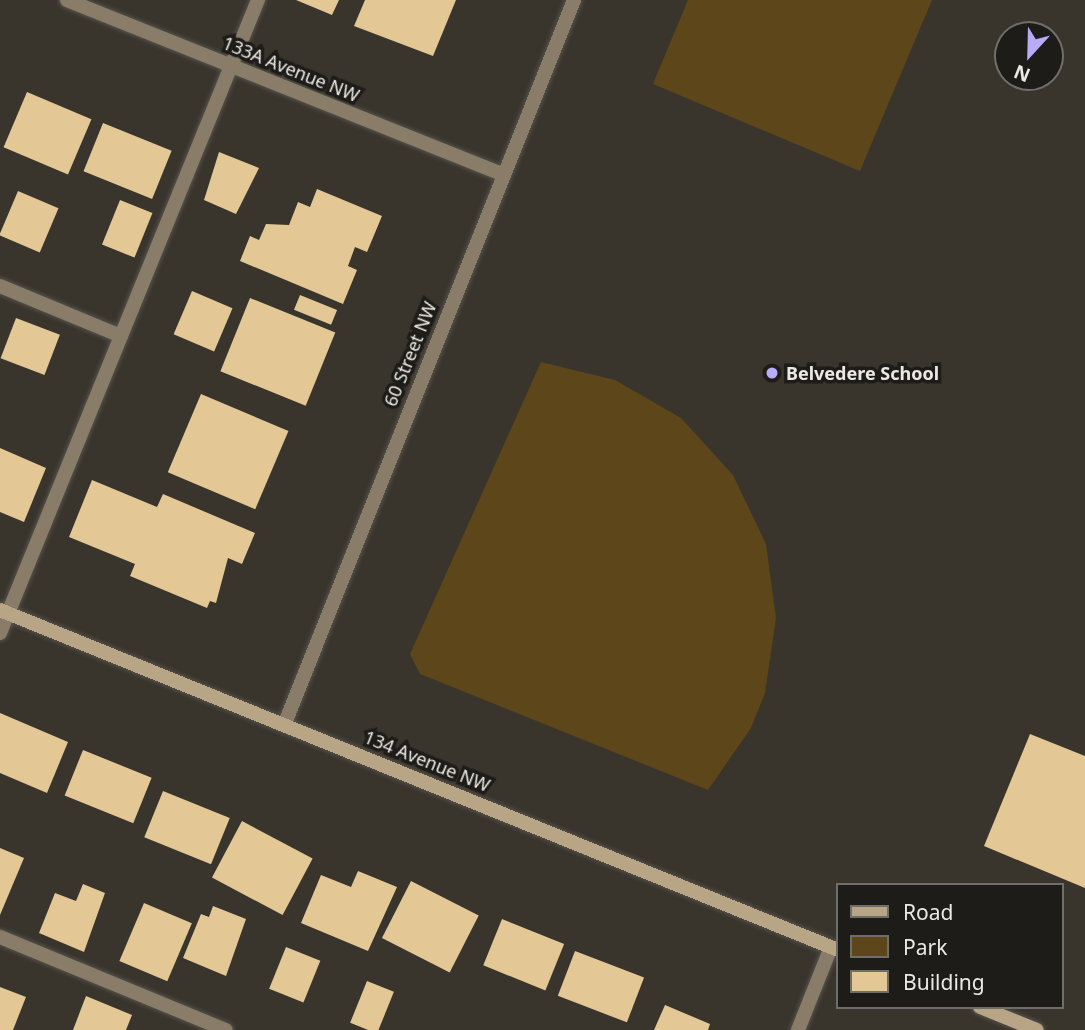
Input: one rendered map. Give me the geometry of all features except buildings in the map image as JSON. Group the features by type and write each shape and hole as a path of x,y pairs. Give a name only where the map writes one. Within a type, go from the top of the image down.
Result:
{"street":[{"name":"133A Avenue NW","path":"67,0 501,174"},
{"path":"0,633 4,612 121,336 258,0"},
{"name":"60 Street NW","path":"285,723 501,174 574,0"},
{"path":"0,286 121,336"},
{"name":"134 Avenue NW","path":"4,612 285,723 835,949"},
{"path":"0,937 226,1030"},
{"path":"798,1030 835,949"},
{"path":"985,1009 1037,1030"}],"green space":[{"path":"688,0 932,0 860,171 653,84"},
{"path":"541,362 615,380 681,418 733,475 766,544 776,618 765,693 751,728 708,790 420,674 410,654"}],"place":[{"name":"Belvedere School","path":"772,373"}]}
